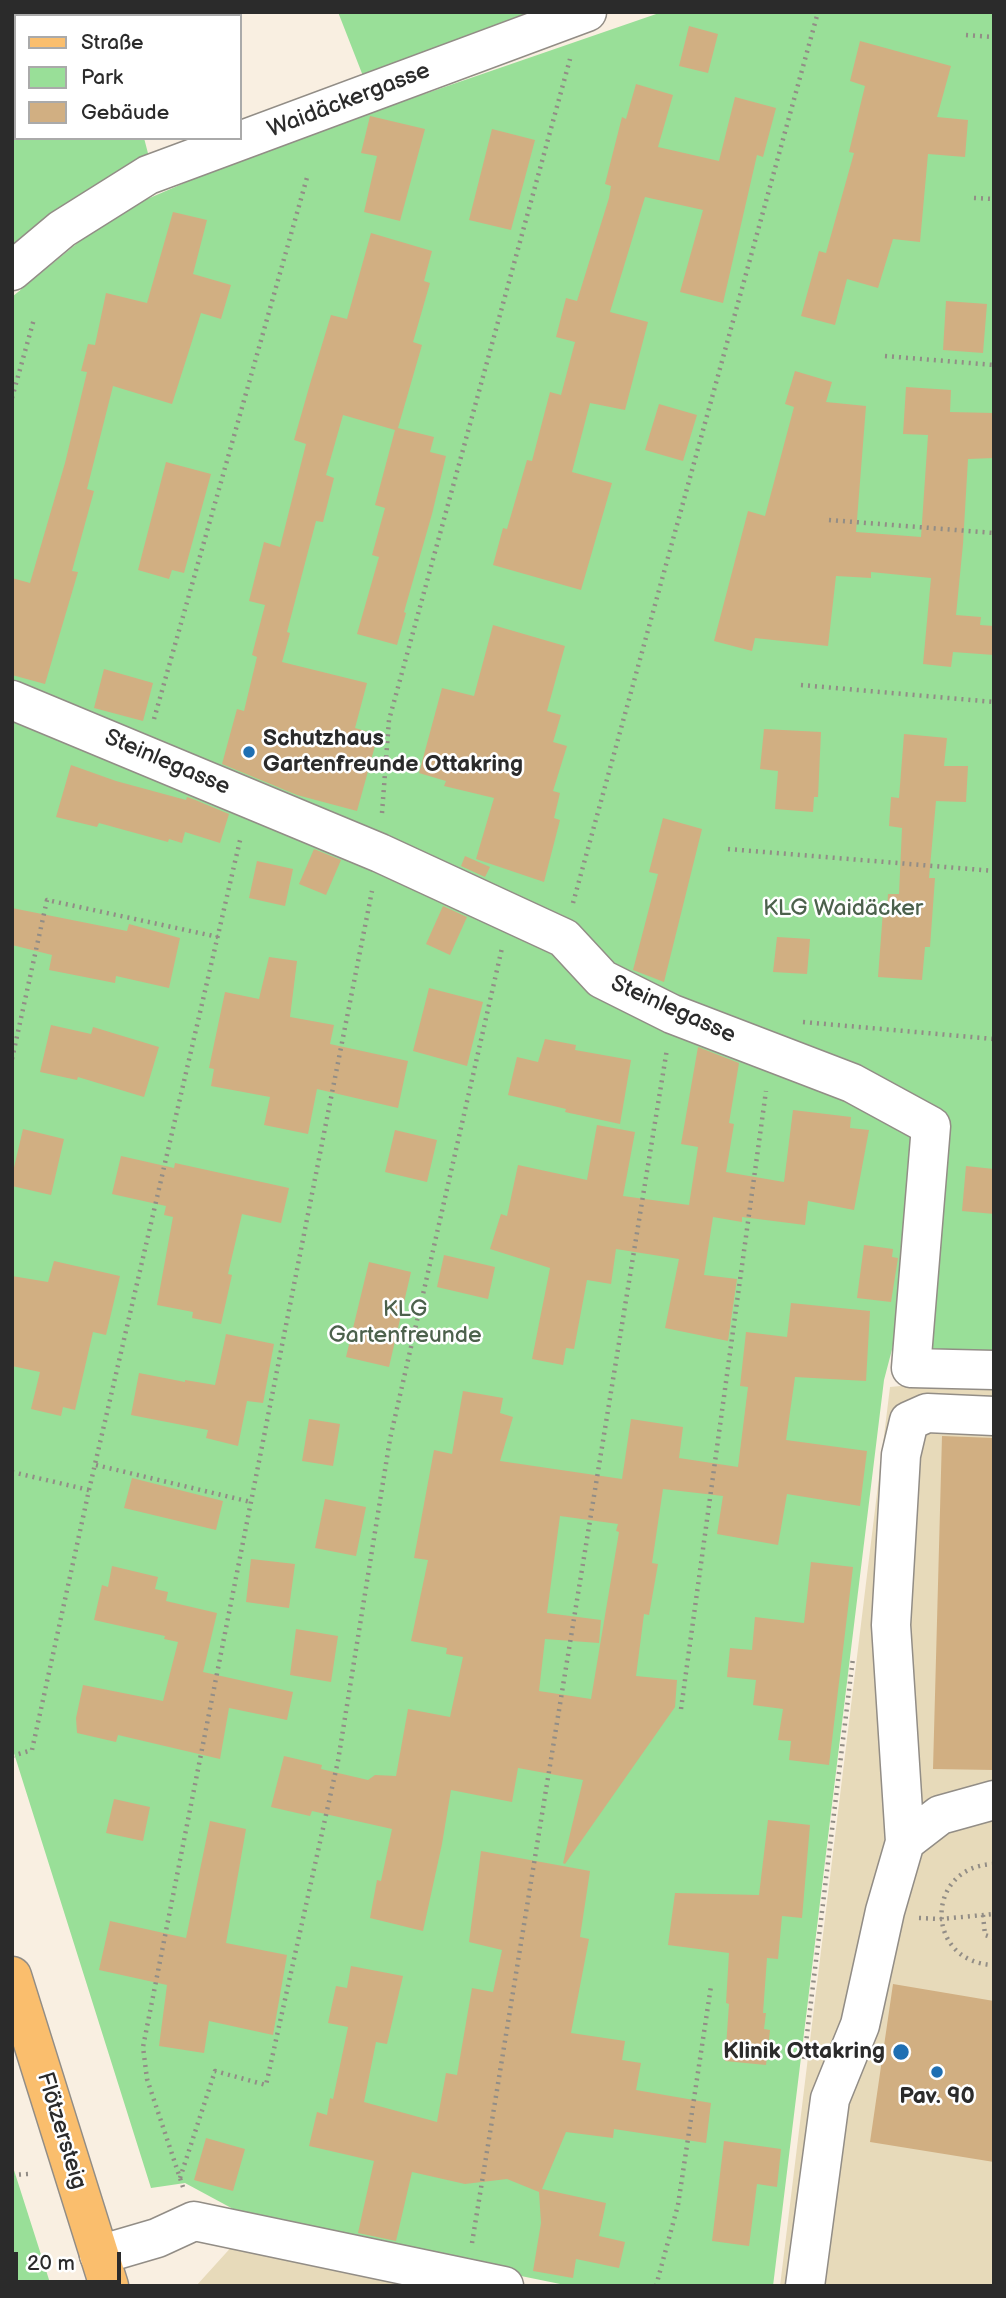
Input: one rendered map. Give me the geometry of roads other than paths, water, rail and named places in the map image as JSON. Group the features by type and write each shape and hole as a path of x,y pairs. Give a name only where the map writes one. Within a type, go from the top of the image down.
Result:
{"main road":[{"name":"Flötzersteig","path":"12,1976 104,2270"}],"street":[{"name":"Waidäckergasse","path":"12,271 62,229 148,175 585,13"},
{"name":"Steinlegasse","path":"12,699 380,853 564,938 602,979 672,1014 852,1083 931,1126 911,1368 994,1370"},
{"path":"805,2286 830,2099 860,2025 884,1911 905,1842 891,1625 901,1455 909,1422 927,1413 994,1416"},
{"path":"905,1842 940,1815 994,1800"},
{"path":"104,2270 157,2238 194,2221 504,2286"}],"place":[{"name":"Schutzhaus Gartenfreunde Ottakring","path":"249,752"},
{"name":"Klinik Ottakring","path":"901,2052"},
{"name":"Pav. 90","path":"937,2072"}],"park label":[{"name":"KLG Waidäcker","path":"843,909"},
{"name":"KLG Gartenfreunde","path":"405,1323"}]}
